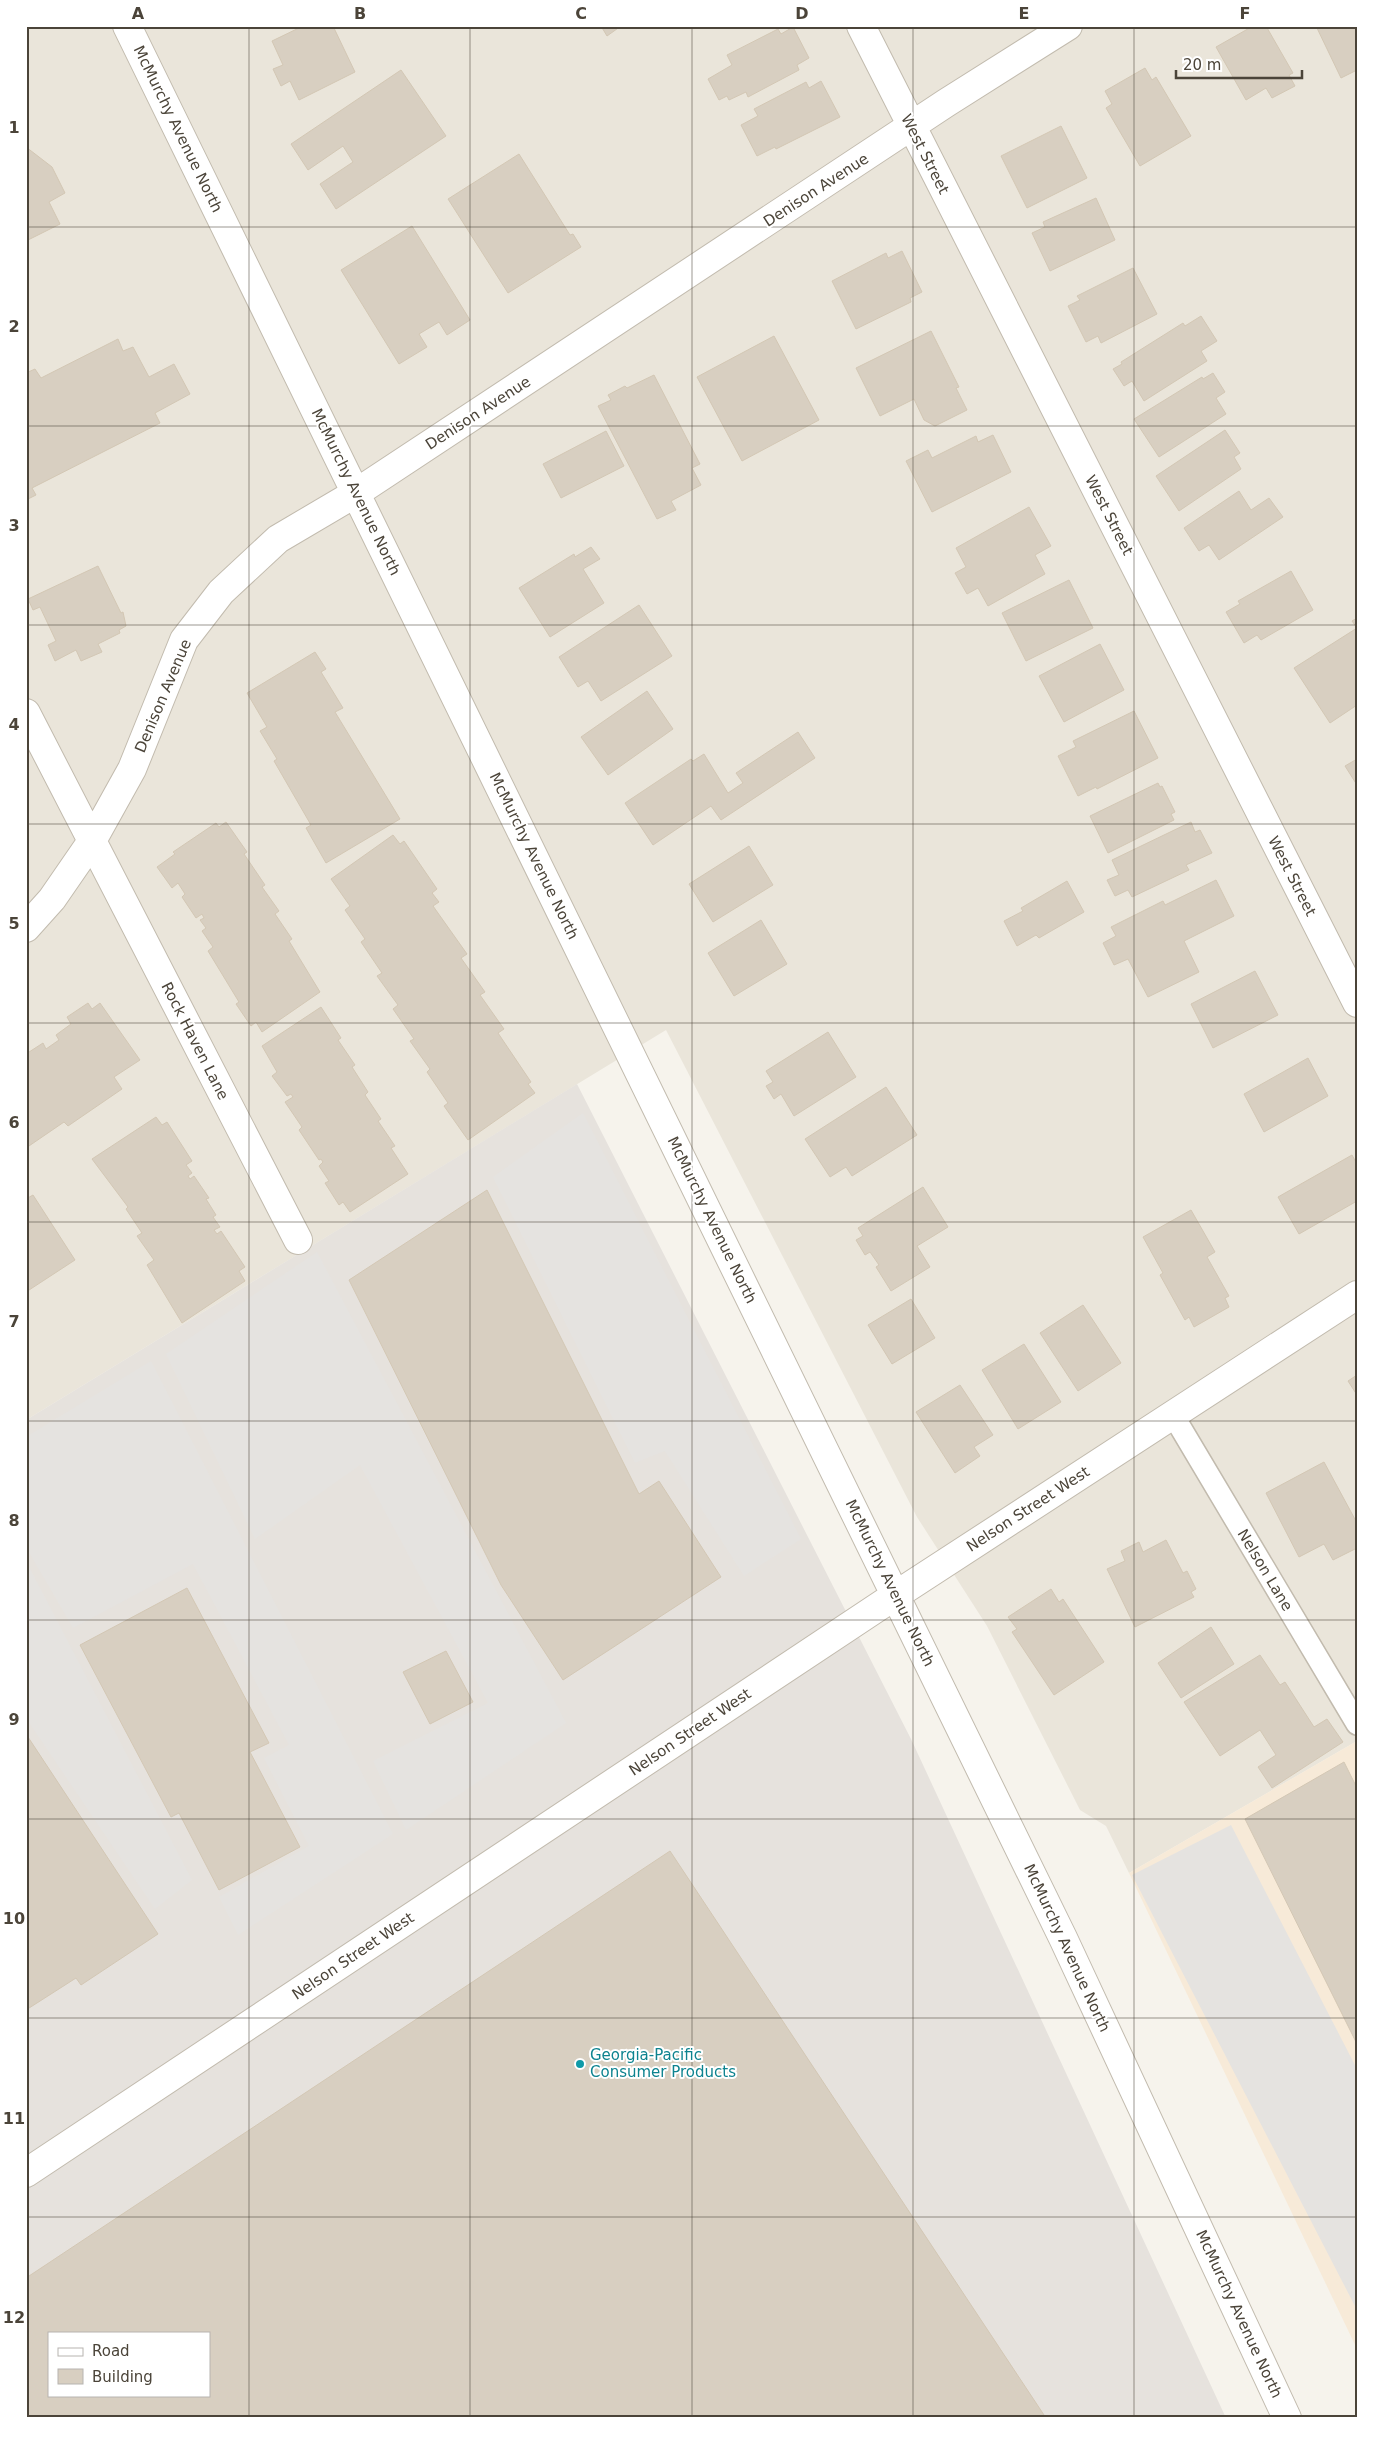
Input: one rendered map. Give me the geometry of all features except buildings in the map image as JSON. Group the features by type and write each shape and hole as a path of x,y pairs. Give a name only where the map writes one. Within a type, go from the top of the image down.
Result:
{"street":[{"name":"McMurchy Avenue North","path":"127,26 1063,1938 1287,2418"},
{"name":"West Street","path":"861,26 1357,1003"},
{"name":"Denison Avenue","path":"26,928 52,899 92,841 132,769 184,640 221,592 278,539 356,493 1068,26"},
{"name":"Rock Haven Lane","path":"26,713 298,1240"},
{"name":"Nelson Street West","path":"26,2173 896,1595 1357,1295"}],"lane":[{"name":"Nelson Lane","path":"1173,1415 1357,1724"}],"shaded area":[{"path":"26,26 1357,26 1357,1741 1129,1873 1106,1826 1080,1810 987,1626 917,1517 666,1030 26,1420"},
{"path":"577,1084 911,1739 1226,2418 26,2418 26,1420"},
{"path":"583,1113 801,1539 744,1576 665,1451 635,1463 493,1177"},
{"path":"317,1252 566,1723 406,1830 373,1761 488,1703 360,1465 255,1539 166,1354"},
{"path":"151,1361 393,1834 238,1935 219,1897 309,1846 264,1758 289,1745 193,1564 73,1628 26,1547 26,1437"},
{"path":"26,1561 192,1880 155,1909 26,1718"},
{"path":"1357,1741 1357,2349 1129,1873"},
{"path":"1231,1825 1357,2069 1357,2310 1132,1875"}],"place":[{"name":"Georgia-Pacific Consumer Products","path":"580,2064"}]}
